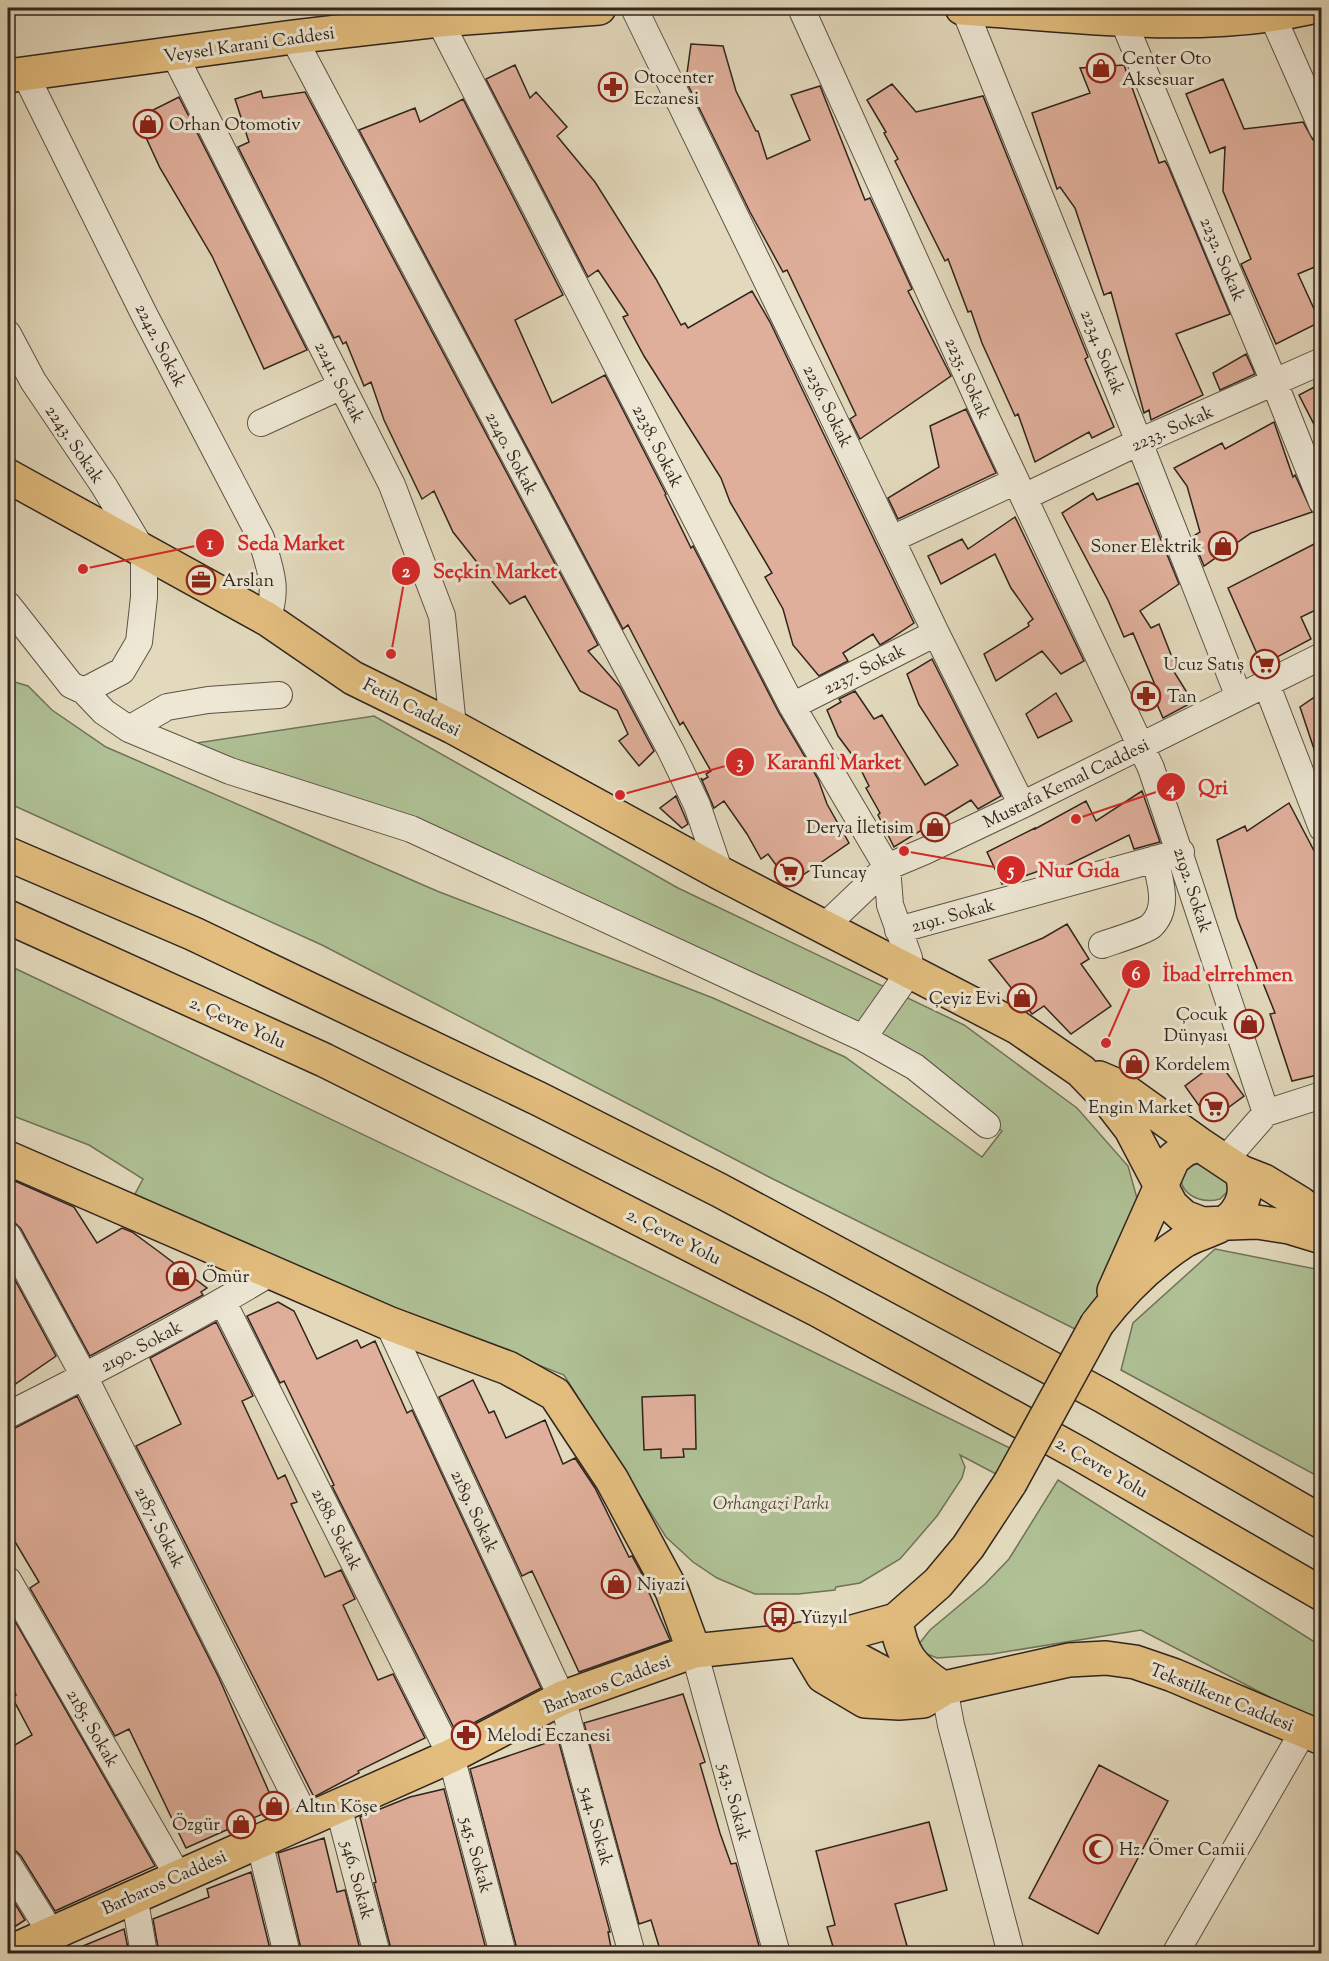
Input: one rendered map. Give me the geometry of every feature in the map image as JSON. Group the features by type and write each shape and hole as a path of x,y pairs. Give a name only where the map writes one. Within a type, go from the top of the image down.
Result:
{"main road":[{"name":"Veysel Karani Caddesi","path":"16,75 293,37 439,20 585,8"},
{"path":"963,8 1165,21 1219,13 1272,15 1308,8"},
{"name":"Fetih Caddesi","path":"10,474 144,553 267,620 353,678 453,727 720,873 1017,1027 1081,1071"},
{"path":"8,854 195,934 539,1099 720,1190 1103,1396 1322,1522"},
{"name":"2. Çevre Yolu","path":"8,917 324,1060 786,1293 1078,1453 1322,1594"},
{"path":"1081,1071 1118,1086 1221,1159 1300,1203 1322,1221"},
{"path":"1081,1071 1107,1098 1131,1129 1161,1182 1171,1205 1184,1217 1202,1224 1257,1222 1289,1227 1322,1237"},
{"path":"1184,1150 1221,1159 1245,1183 1245,1193 1233,1216 1224,1223 1187,1240 1156,1261 1119,1295 1097,1324 1123,1272 1173,1159 1184,1150"},
{"path":"8,1158 388,1323 508,1368 555,1394 612,1480 672,1591 694,1651"},
{"name":"Barbaros Caddesi","path":"8,1953 451,1756 562,1698 694,1651 838,1636 896,1620 938,1582 968,1547 1010,1483 1097,1324"},
{"path":"896,1620 899,1641 908,1657 921,1674 944,1688"},
{"path":"801,1639 845,1653 890,1677 918,1685 944,1688"},
{"name":"Tekstilkent Caddesi","path":"944,1688 1069,1660 1106,1658 1134,1662 1173,1675 1313,1734"}],"street":[{"name":"2236. Sokak","path":"633,8 936,633 1022,805"},
{"name":"2235. Sokak","path":"801,8 1020,489 1141,745"},
{"name":"2234. Sokak","path":"963,8 1139,442 1239,697"},
{"path":"1272,15 1322,129"},
{"name":"2232. Sokak","path":"1122,18 1322,502"},
{"name":"2238. Sokak","path":"439,20 792,706 887,867"},
{"name":"2240. Sokak","path":"293,37 671,751 697,805 720,873"},
{"name":"2241. Sokak","path":"174,54 392,485 442,616 453,727"},
{"name":"2242. Sokak","path":"16,75 261,538 272,578 273,603 267,620"},
{"name":"2243. Sokak","path":"8,334 33,381 104,486 144,553"},
{"name":"2233. Sokak","path":"892,539 1139,442 1322,362"},
{"path":"261,423 342,386"},
{"path":"84,691 122,671 139,642 144,597 144,553"},
{"path":"9,610 71,685 84,691 104,712 129,729 230,771 411,829 863,1038 915,1067 987,1125"},
{"name":"2237. Sokak","path":"792,706 936,633"},
{"name":"Mustafa Kemal Caddesi","path":"824,927 887,867 1022,805 1322,656"},
{"path":"1266,683 1322,828"},
{"path":"129,729 167,708 208,700 279,695"},
{"name":"2192. Sokak","path":"1141,745 1181,852 1266,1113"},
{"name":"2191. Sokak","path":"898,930 1181,852"},
{"path":"1102,945 1150,927 1162,911 1162,889 1155,859"},
{"path":"863,1038 910,970 909,958 890,905 887,867"},
{"path":"1221,1159 1266,1113 1322,1095"},
{"name":"2187. Sokak","path":"8,1236 84,1376 307,1820"},
{"name":"2190. Sokak","path":"8,1415 223,1302 272,1272"},
{"name":"2188. Sokak","path":"223,1302 451,1756"},
{"name":"2189. Sokak","path":"388,1323 562,1698"},
{"name":"2185. Sokak","path":"8,1580 178,1876"},
{"name":"543. Sokak","path":"694,1651 777,1953"},
{"path":"944,1688 951,1725 1011,1953"},
{"name":"544. Sokak","path":"562,1698 632,1953"},
{"path":"1175,1953 1313,1734"},
{"name":"545. Sokak","path":"451,1756 503,1953"},
{"name":"546. Sokak","path":"338,1806 377,1953"},
{"path":"259,1841 287,1953"},
{"path":"8,1864 51,1932"},
{"path":"134,1895 144,1953"}],"green space":[{"path":"8,680 28,686 52,710 106,747 437,891 713,998 845,1057 982,1157 1002,1131 900,1047 645,925 177,746 374,716 678,888 964,1025 1077,1108 1128,1166 1140,1209 1107,1283 1075,1329 769,1177 322,945 8,803"},
{"name":"Orhangazi Parkı","path":"8,965 588,1242 1012,1449 996,1474 960,1455 965,1467 962,1478 937,1516 900,1559 860,1583 836,1587 835,1590 798,1594 755,1594 717,1578 693,1562 666,1537 564,1375 278,1263 135,1194 143,1179 89,1145 8,1114"},
{"path":"1199,1163 1230,1178 1228,1191 1220,1199 1198,1199 1184,1188 1181,1182 1183,1175 1188,1168"},
{"path":"1215,1249 1321,1270 1321,1478 1121,1370 1133,1323"},
{"path":"1058,1480 1321,1646 1321,1724 1141,1630 992,1654 937,1658 915,1649 930,1630 985,1584 1009,1559"}],"building":[{"path":"691,44 723,46 736,91 758,131 767,159 810,140 791,95 820,86 865,200 870,198 912,289 908,291 951,376 860,439 850,419 856,415 787,270 783,272 750,212 686,81"},
{"path":"515,65 530,98 536,92 567,127 557,136 595,182 656,279 681,325 685,323 688,328 752,291 770,322 914,623 880,645 873,634 843,653 848,661 819,676 793,645 783,609 765,577 772,573 730,502 721,478 644,356 623,317 628,315 598,270 588,277 486,79"},
{"path":"1124,65 1159,163 1165,161 1168,166 1230,314 1176,334 1203,395 1151,420 1149,410 1144,413 1111,292 1104,295 1075,208 1060,187 1057,189 1032,113 1090,93 1080,68"},
{"path":"1223,79 1244,129 1303,122 1313,140 1322,143 1322,264 1298,274 1320,322 1276,344 1241,264 1251,259 1223,191 1225,147 1210,153 1186,94"},
{"path":"892,84 916,112 983,96 1088,357 1085,359 1114,427 1092,438 1089,432 1035,462 1018,414 1015,416 982,343 971,311 968,312 948,259 945,261 895,161 898,159 884,133 886,132 867,100"},
{"path":"261,91 263,98 305,92 598,645 588,651 620,687 654,751 639,766 619,741 628,734 617,710 580,691 525,596 510,604 453,532 434,491 422,499 384,420 371,382 364,386 346,342 343,344 339,336 334,338 238,147 249,142 235,99"},
{"path":"179,97 307,350 264,369 212,256 160,168 137,118"},
{"path":"463,99 563,295 515,320 552,403 605,375 691,548 693,546 779,713 818,779 827,804 849,843 790,884 768,854 761,859 724,801 714,808 701,778 703,780 708,777 706,774 711,771 683,722 680,725 628,625 623,629 359,130 415,108 420,122"},
{"path":"1246,354 1255,374 1220,390 1213,373"},
{"path":"1322,383 1322,440 1299,395"},
{"path":"966,409 996,473 898,519 888,498 939,467 930,426"},
{"path":"1274,422 1293,477 1295,475 1312,512 1251,533 1204,566 1192,537 1200,532 1187,486 1174,468 1222,443 1225,449"},
{"path":"1138,483 1179,584 1140,611 1151,628 1159,624 1175,665 1171,667 1193,702 1163,718 1150,688 1155,685 1133,633 1124,637 1108,600 1062,513 1093,493 1097,500"},
{"path":"1015,517 1084,661 1061,674 1042,651 996,681 984,654 1029,626 1028,623 1033,619 1011,588 995,554 941,584 928,556 962,539 968,549"},
{"path":"1322,540 1322,607 1301,617 1311,639 1262,665 1228,588"},
{"path":"932,659 1001,796 978,809 971,800 894,847 878,815 880,813 866,788 869,786 856,760 838,736 827,710 841,702 839,699 855,691 874,719 882,715 925,785 958,765 919,705 907,674"},
{"path":"1322,692 1322,761 1318,761 1300,707"},
{"path":"1056,693 1072,721 1038,738 1026,714"},
{"path":"1142,791 1160,842 1134,849 1129,835 1058,870 1056,865 1002,884 987,852 1086,801 1096,821"},
{"path":"676,796 688,824 682,828 660,808"},
{"path":"1289,803 1322,866 1322,1074 1292,1081 1270,1014 1275,1013 1237,918 1217,840 1245,826 1247,831"},
{"path":"1067,924 1089,959 1081,964 1111,1006 1071,1034 1044,1006 1032,1014 989,960 1043,938"},
{"path":"1218,1061 1244,1096 1210,1121 1185,1086"},
{"path":"8,1178 74,1207 97,1243 122,1228 132,1232 207,1288 201,1292 203,1295 90,1356 21,1229 15,1223 8,1221"},
{"path":"8,1267 56,1356 8,1389"},
{"path":"278,1302 294,1311 317,1359 357,1340 361,1348 375,1341 407,1413 412,1410 541,1688 456,1732 332,1486 334,1485 284,1381 280,1383 247,1316"},
{"path":"216,1322 253,1396 242,1401 278,1479 285,1475 297,1502 291,1504 325,1577 341,1570 355,1599 343,1605 378,1680 393,1674 425,1738 358,1771 359,1773 314,1797 136,1446 181,1424 150,1358"},
{"path":"473,1380 489,1413 494,1411 506,1438 545,1420 563,1464 575,1458 595,1488 629,1557 632,1556 649,1587 647,1588 670,1640 579,1672 532,1571 522,1576 439,1397"},
{"path":"695,1395 696,1449 683,1449 684,1457 661,1458 661,1449 644,1450 642,1397"},
{"path":"77,1396 219,1678 276,1808 186,1848 129,1729 115,1736 30,1588 39,1582 8,1530 8,1430"},
{"path":"8,1609 155,1866 55,1911 21,1856 16,1851 8,1849 8,1749 32,1735 12,1697 16,1695 8,1680"},
{"path":"683,1694 705,1762 700,1764 720,1833 731,1864 736,1863 761,1953 661,1953 651,1920 639,1924 584,1723"},
{"path":"558,1739 610,1932 608,1932 612,1953 518,1953 470,1769"},
{"name":"Hz. Ömer Camii","path":"1099,1765 1168,1801 1098,1934 1029,1898"},
{"path":"444,1789 487,1953 392,1953 360,1817 410,1797"},
{"path":"929,1822 947,1890 895,1904 909,1953 835,1953 827,1927 835,1925 816,1851"},
{"path":"324,1838 337,1892 345,1890 361,1953 302,1953 278,1853"},
{"path":"251,1872 271,1953 159,1953 153,1919 209,1897 207,1889"},
{"path":"8,1892 25,1920 8,1931"},
{"path":"124,1929 129,1953 66,1953"}],"place":[{"name":"Center Oto Aksesuar","path":"1101,68"},
{"name":"Otocenter Eczanesi","path":"613,87"},
{"name":"Orhan Otomotiv","path":"148,124"},
{"name":"Soner Elektrik","path":"1223,546"},
{"name":"Seda Market","path":"83,569"},
{"name":"Arslan","path":"201,580"},
{"name":"Seçkin Market","path":"391,654"},
{"name":"Ucuz Satış","path":"1265,664"},
{"name":"Tan","path":"1146,696"},
{"name":"Karanfil Market","path":"620,795"},
{"name":"Qri","path":"1076,819"},
{"name":"Derya İletisim","path":"935,827"},
{"name":"Nur Gıda","path":"904,851"},
{"name":"Tuncay","path":"789,872"},
{"name":"Çeyiz Evi","path":"1022,998"},
{"name":"Çocuk Dünyası","path":"1249,1024"},
{"name":"İbad elrrehmen","path":"1106,1043"},
{"name":"Kordelem","path":"1134,1064"},
{"name":"Engin Market","path":"1214,1107"},
{"name":"Ömür","path":"181,1276"},
{"name":"Niyazi","path":"616,1584"},
{"name":"Yüzyıl","path":"779,1617"},
{"name":"Melodi Eczanesi","path":"466,1735"},
{"name":"Altın Köşe","path":"274,1806"},
{"name":"Özgür","path":"241,1824"},
{"name":"Hz. Ömer Camii","path":"1098,1849"}]}
